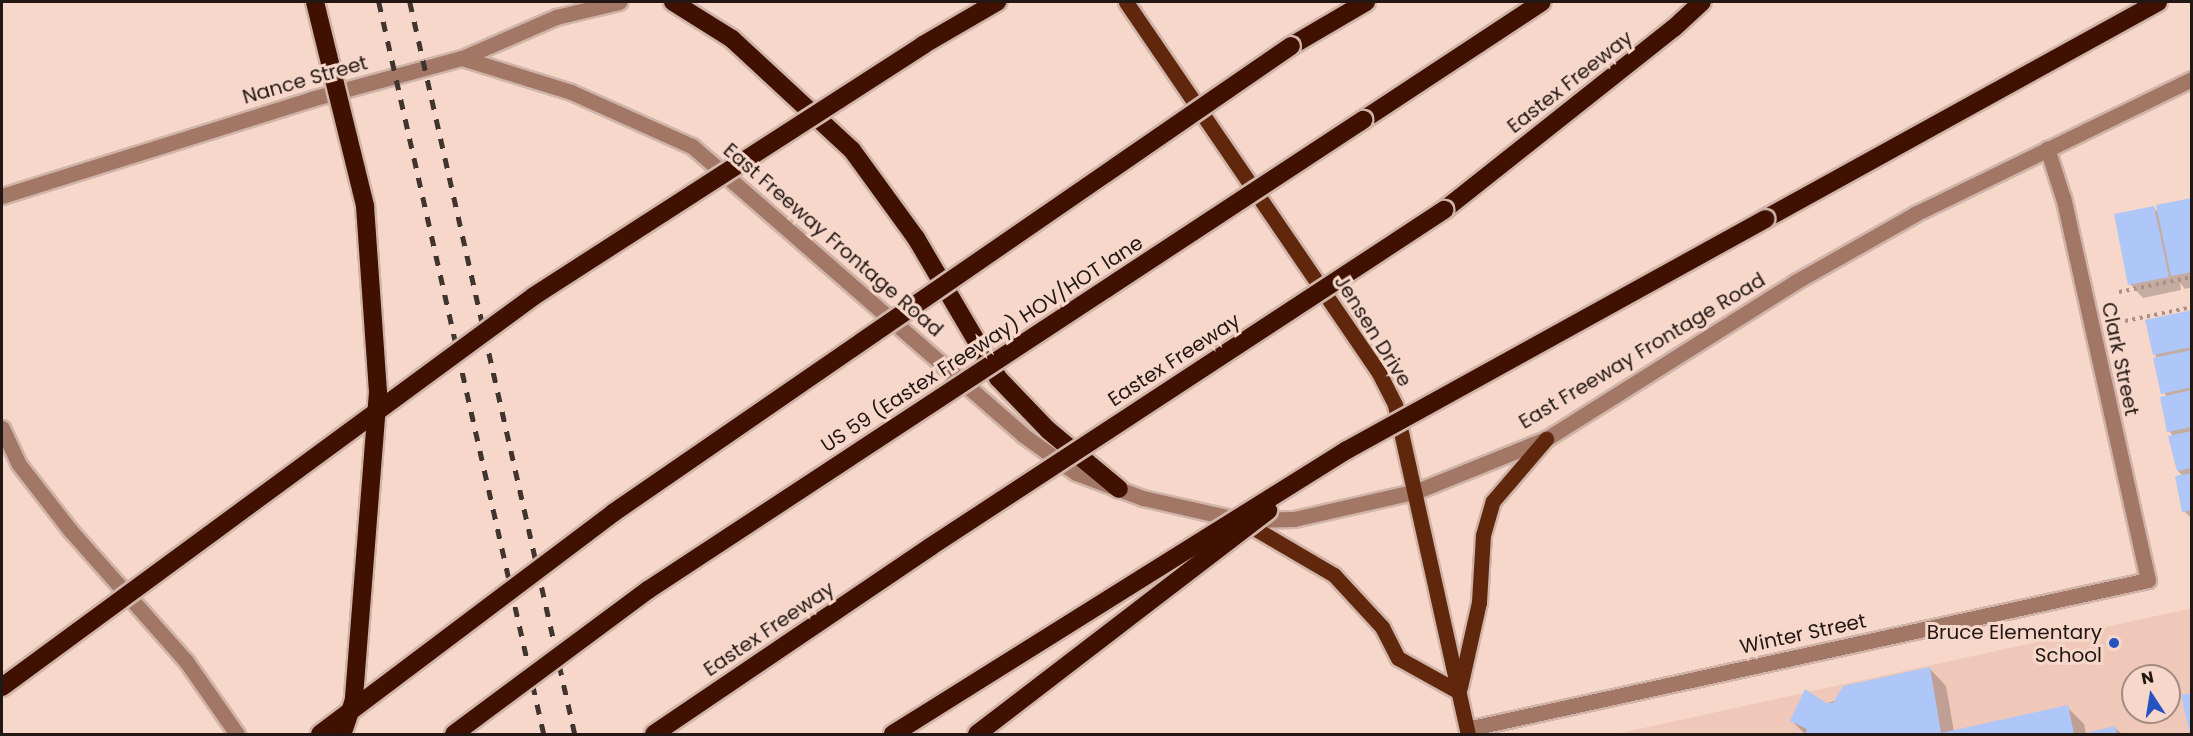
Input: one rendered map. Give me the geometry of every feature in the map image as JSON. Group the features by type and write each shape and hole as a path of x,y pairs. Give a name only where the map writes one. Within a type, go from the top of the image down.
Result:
{"highway":[{"path":"315,2 365,206 378,392 354,700 342,735"},
{"path":"673,2 732,39 852,150 916,238 998,378 1048,430 1119,489"},
{"path":"2,687 534,296 923,45 997,2"},
{"path":"320,735 622,507 1271,60 1366,2"},
{"name":"US 59 (Eastex Freeway) HOV/HOT lane","path":"454,735 648,590 1542,2"},
{"name":"Eastex Freeway","path":"654,735 930,547 1444,210 1674,28 1702,2"},
{"path":"892,735 1347,450 2158,2"},
{"path":"977,735 1347,450"}],"main road":[{"name":"Jensen Drive","path":"1126,2 1379,373 1395,405 1417,491 1468,732"},
{"path":"1240,519 1334,575 1382,627 1398,658 1459,692 1479,602 1483,535 1493,501 1546,439"}],"street":[{"name":"Nance Street","path":"2,196 311,99 462,58 556,17 619,2"},
{"name":"East Freeway Frontage Road","path":"462,58 571,92 692,146 1036,447 1076,473 1119,489 1240,519 1294,519 1417,491 1546,439 1795,282 1915,214 2046,148 2192,79"},
{"name":"Clark Street","path":"2046,148 2063,198 2148,580"},
{"path":"2,428 18,463 70,530 186,661 237,735"},
{"name":"Winter Street","path":"1468,732 2148,580"}],"path":[{"path":"2119,292 2192,277"},
{"path":"2125,321 2192,307"}],"shaded area":[{"name":"Bruce Elementary School","path":"2191,609 2191,734 1616,734"}],"building":[{"path":"2192,198 2192,272 2171,276 2156,205"},
{"path":"2154,206 2169,277 2128,285 2114,214"},
{"path":"2192,310 2192,347 2153,355 2145,320"},
{"path":"2192,350 2192,387 2161,394 2153,358"},
{"path":"2192,390 2192,427 2167,432 2160,397"},
{"path":"2192,431 2192,468 2177,471 2168,436"},
{"path":"2192,473 2192,510 2182,512 2175,476"},
{"path":"1930,667 1941,733 2068,705 2074,734 1805,734 1807,729 1790,721 1805,689 1826,703 1833,703 1843,686"},
{"path":"2192,693 2192,734 2190,734 2181,695"},
{"path":"2115,726 2117,734 2082,734"}],"railway":[{"path":"379,2 544,734"},
{"path":"410,2 575,734"}],"place":[{"name":"Bruce Elementary School","path":"2114,643"}]}
